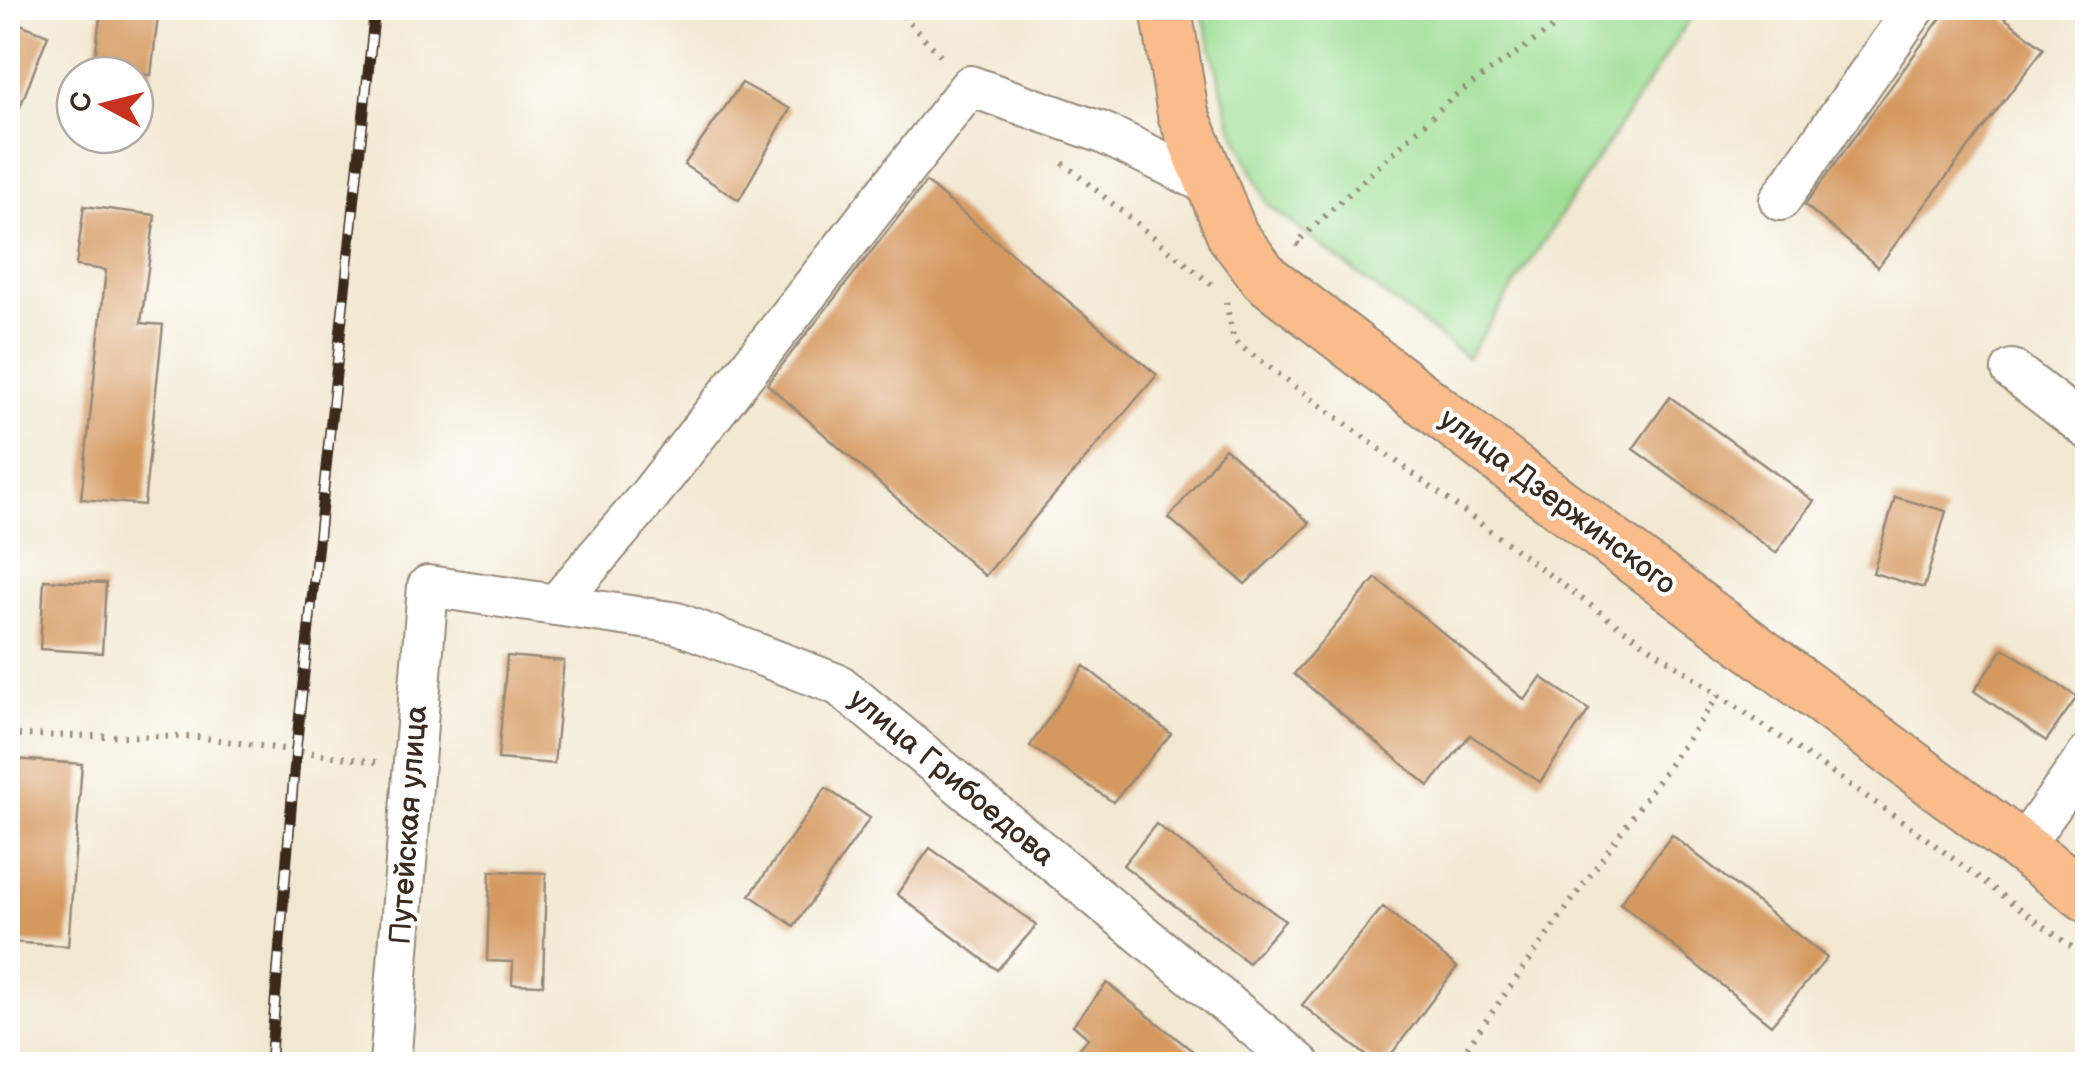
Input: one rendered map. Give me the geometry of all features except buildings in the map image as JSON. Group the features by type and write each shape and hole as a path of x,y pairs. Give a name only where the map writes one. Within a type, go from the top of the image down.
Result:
{"main road":[{"name":"улица Дзержинского","path":"1166,8 1184,114 1210,185 1232,236 1265,278 2088,896"}],"street":[{"path":"1780,200 1915,8"},
{"path":"556,605 648,497 970,86 1103,132 1210,185"},
{"path":"2012,370 2088,429"},
{"name":"улица Грибоедова","path":"428,586 678,623 839,685 1300,1064"},
{"name":"Путейская улица","path":"390,1064 428,586"},
{"path":"2022,847 2088,755"}],"path":[{"path":"1312,255 1296,243 1454,96 1582,8"},
{"path":"1455,1064 1720,694"},
{"path":"8,735 197,737 412,768"}],"green space":[{"path":"1201,8 1697,8 1467,358 1268,205 1230,121"}],"railway":[{"path":"270,1064 296,749 375,8"}]}
